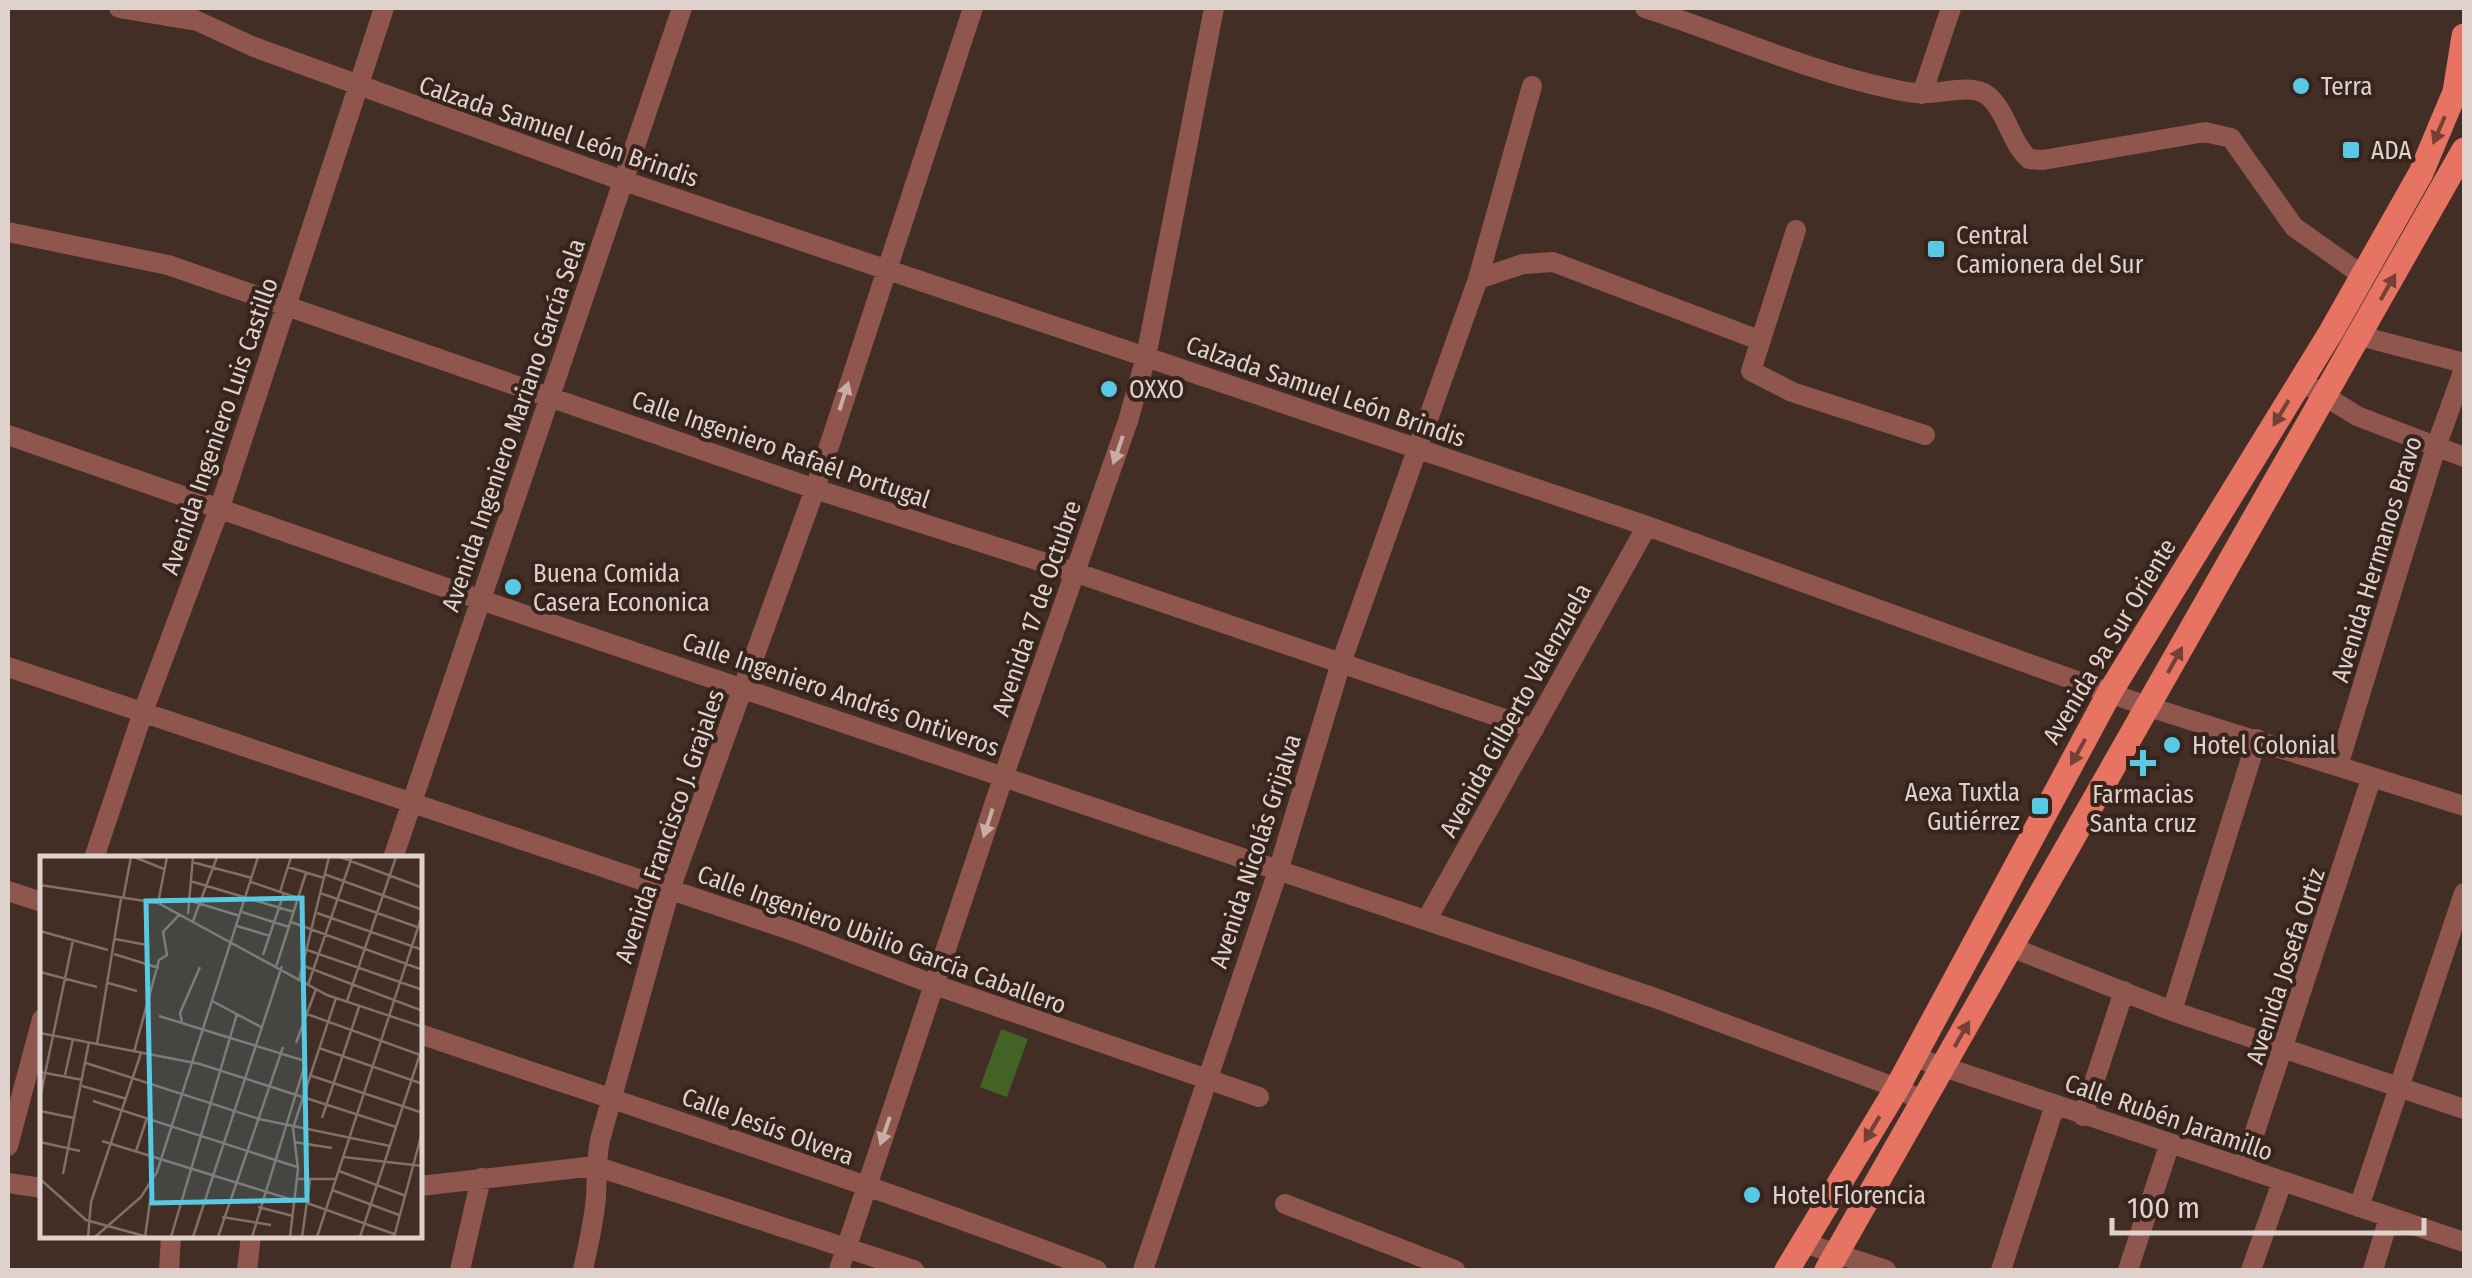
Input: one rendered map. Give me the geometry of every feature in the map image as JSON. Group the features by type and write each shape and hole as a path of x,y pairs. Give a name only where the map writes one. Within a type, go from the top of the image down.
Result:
{"main road":[{"name":"Avenida 9a Sur Oriente","path":"1788,1270 1914,1058 2110,692 2300,381 2421,173 2460,93 2464,36"},
{"path":"1831,1263 2464,150"}],"street":[{"path":"120,8 195,20"},
{"name":"Calzada Samuel León Brindis","path":"177,8 195,20 359,87 621,180 1647,526 2149,707 2464,806"},
{"name":"Avenida Ingeniero Luis Castillo","path":"95,856 220,507 384,8"},
{"name":"Avenida Ingeniero Mariano García Sela","path":"394,856 682,8"},
{"name":"Avenida Francisco J. Grajales","path":"583,1270 596,1194 594,1166 610,1096 670,889 814,489 973,8"},
{"name":"Avenida 17 de Octubre","path":"839,1270 1004,775 1128,421 1146,357 1214,8"},
{"path":"1645,8 1829,73 1922,94 1967,90 1985,93 1997,106 2018,149 2029,160 2205,132 2231,138 2294,227 2362,275"},
{"path":"1922,94 1951,8"},
{"name":"Avenida Nicolás Grijalva","path":"1143,1270 1278,871 1340,666 1478,279 1532,86"},
{"path":"1796,230 1751,371 1792,392 1925,435"},
{"name":"Calle Ingeniero Rafaél Portugal","path":"8,232 168,265 814,489 1074,572 1534,730"},
{"path":"1478,279 1523,264 1553,262 1759,340"},
{"path":"2360,336 2464,366"},
{"name":"Avenida Hermanos Bravo","path":"2338,766 2464,366"},
{"path":"2300,381 2356,416 2464,457"},
{"name":"Calle Ingeniero Andrés Ontiveros","path":"8,435 480,600 1658,999 1924,1101"},
{"name":"Avenida Gilberto Valenzuela","path":"1427,919 1647,526"},
{"name":"Calle Ingeniero Ubilio García Caballero","path":"8,667 799,933 935,985 1259,1098"},
{"path":"2172,1011 2257,739"},
{"name":"Avenida Josefa Ortiz","path":"2243,1168 2371,779"},
{"path":"8,891 40,901"},
{"path":"2359,1207 2464,893"},
{"path":"2013,948 2172,1011 2464,1109"},
{"path":"2083,1116 2124,991"},
{"path":"8,1146 40,1026"},
{"name":"Calle Jesús Olvera","path":"422,1035 610,1096 1097,1270"},
{"name":"Calle Rubén Jaramillo","path":"1914,1058 2464,1242"},
{"path":"2002,1270 2055,1105"},
{"path":"2128,1270 2170,1144"},
{"path":"422,1186 594,1166 914,1270"},
{"path":"460,1270 481,1178"},
{"path":"2251,1270 2282,1182"},
{"path":"8,1183 40,1188"},
{"path":"1285,1204 1455,1270"},
{"path":"2373,1270 2389,1218"},
{"path":"169,1270 171,1238"},
{"path":"247,1270 250,1238"},
{"path":"1804,1243 1831,1263 1886,1270"}],"green space":[{"path":"1001,1029 1028,1039 1007,1097 980,1087"}],"place":[{"name":"Terra","path":"2301,86"},
{"name":"ADA","path":"2351,150"},
{"name":"Central Camionera del Sur","path":"1936,249"},
{"name":"OXXO","path":"1109,389"},
{"name":"Buena Comida Casera Econonica","path":"513,587"},
{"name":"Hotel Colonial","path":"2172,745"},
{"name":"Farmacias Santa cruz","path":"2143,763"},
{"name":"Aexa Tuxtla Gutiérrez","path":"2040,806"},
{"name":"Hotel Florencia","path":"1752,1195"}]}
